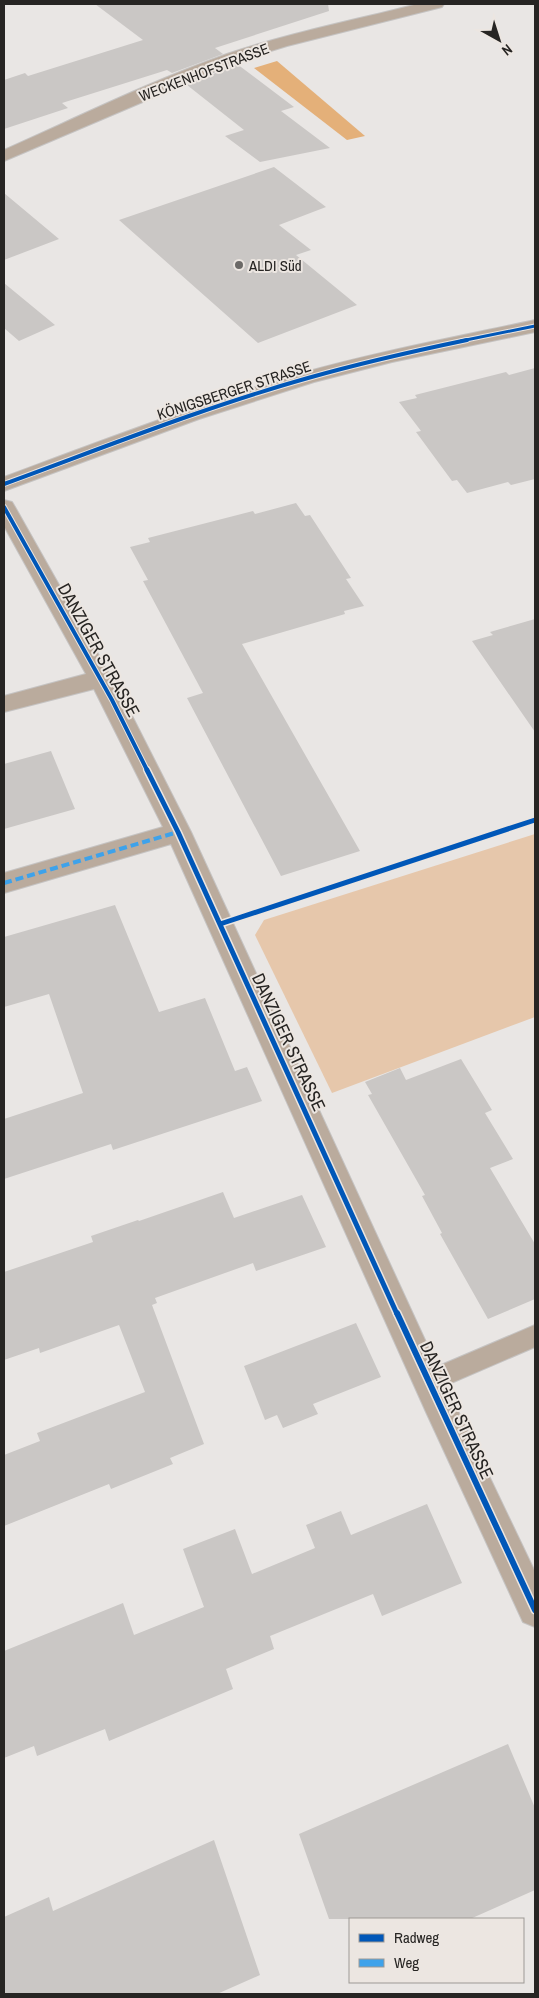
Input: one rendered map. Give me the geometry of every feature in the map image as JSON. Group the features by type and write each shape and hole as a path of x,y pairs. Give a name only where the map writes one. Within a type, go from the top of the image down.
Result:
{"street":[{"name":"WECKENHOFSTRASSE","path":"5,154 233,58 281,43 436,4"},
{"name":"KÖNIGSBERGER STRASSE","path":"4,484 184,418 308,378 384,358 535,326"},
{"name":"DANZIGER STRASSE","path":"4,507 100,679 178,832 428,1382 534,1601"},
{"path":"4,704 100,679"},
{"path":"4,883 178,832"}],"lane":[{"name":"DANZIGER STRASSE","path":"428,1382 535,1336"}],"shaded area":[{"path":"277,61 365,136 347,140 254,68"},
{"path":"535,834 535,1017 332,1093 255,935 264,920"}],"building":[{"path":"95,4 328,4 329,11 215,48 223,54 172,73 167,70 62,103 68,108 4,129 4,80 25,73 28,76 143,40"},
{"path":"237,64 294,107 281,111 330,148 260,162 225,136 244,130 187,85"},
{"name":"ALDI Süd","path":"274,167 326,207 279,225 311,250 296,255 357,305 258,343 119,220"},
{"path":"4,193 59,239 4,260"},
{"path":"4,283 55,325 19,341 4,328"},
{"path":"535,368 535,479 511,485 508,482 467,493 457,480 452,481 416,432 421,431 399,402 417,398 415,395 506,372 509,375"},
{"path":"296,503 305,516 310,515 351,578 346,579 364,606 344,611 345,614 242,644 360,851 281,876 187,698 203,693 143,581 148,580 130,547 150,542 148,538 253,511 255,514"},
{"path":"535,619 535,732 472,641 493,635 490,632"},
{"path":"51,751 75,809 4,829 4,764"},
{"path":"115,905 159,1012 205,998 235,1071 247,1067 262,1101 113,1150 111,1144 4,1179 4,1119 83,1093 49,994 4,1007 4,937"},
{"path":"461,1059 492,1110 485,1113 513,1159 490,1168 535,1244 535,1299 488,1319 440,1234 442,1233 422,1196 425,1195 368,1095 372,1094 365,1082 400,1068 406,1080"},
{"path":"223,1192 234,1218 302,1195 326,1247 256,1271 253,1263 155,1298 157,1303 152,1305 204,1444 170,1458 173,1464 111,1489 109,1484 4,1526 4,1455 40,1441 37,1433 145,1392 119,1325 40,1353 39,1348 4,1360 4,1272 93,1242 91,1236"},
{"path":"356,1323 381,1377 313,1404 318,1414 283,1428 277,1415 265,1420 244,1366"},
{"path":"427,1504 462,1583 382,1616 373,1594 270,1636 274,1649 226,1669 233,1689 109,1741 105,1729 37,1756 34,1746 4,1758 4,1651 123,1603 134,1635 204,1607 183,1549 235,1529 252,1574 315,1548 306,1525 341,1511 351,1535"},
{"path":"508,1744 535,1808 535,1890 472,1918 329,1919 299,1834"},
{"path":"214,1840 260,1975 217,1994 4,1994 4,1917 49,1897 53,1911"}],"marked path":[{"path":"4,883 178,832"}],"cycle path":[{"path":"4,484 192,415 307,378 335,370 535,326"},
{"path":"4,507 112,700 178,832 437,1401 535,1610"},
{"path":"220,924 535,820"}],"place":[{"name":"ALDI Süd","path":"239,265"}]}
